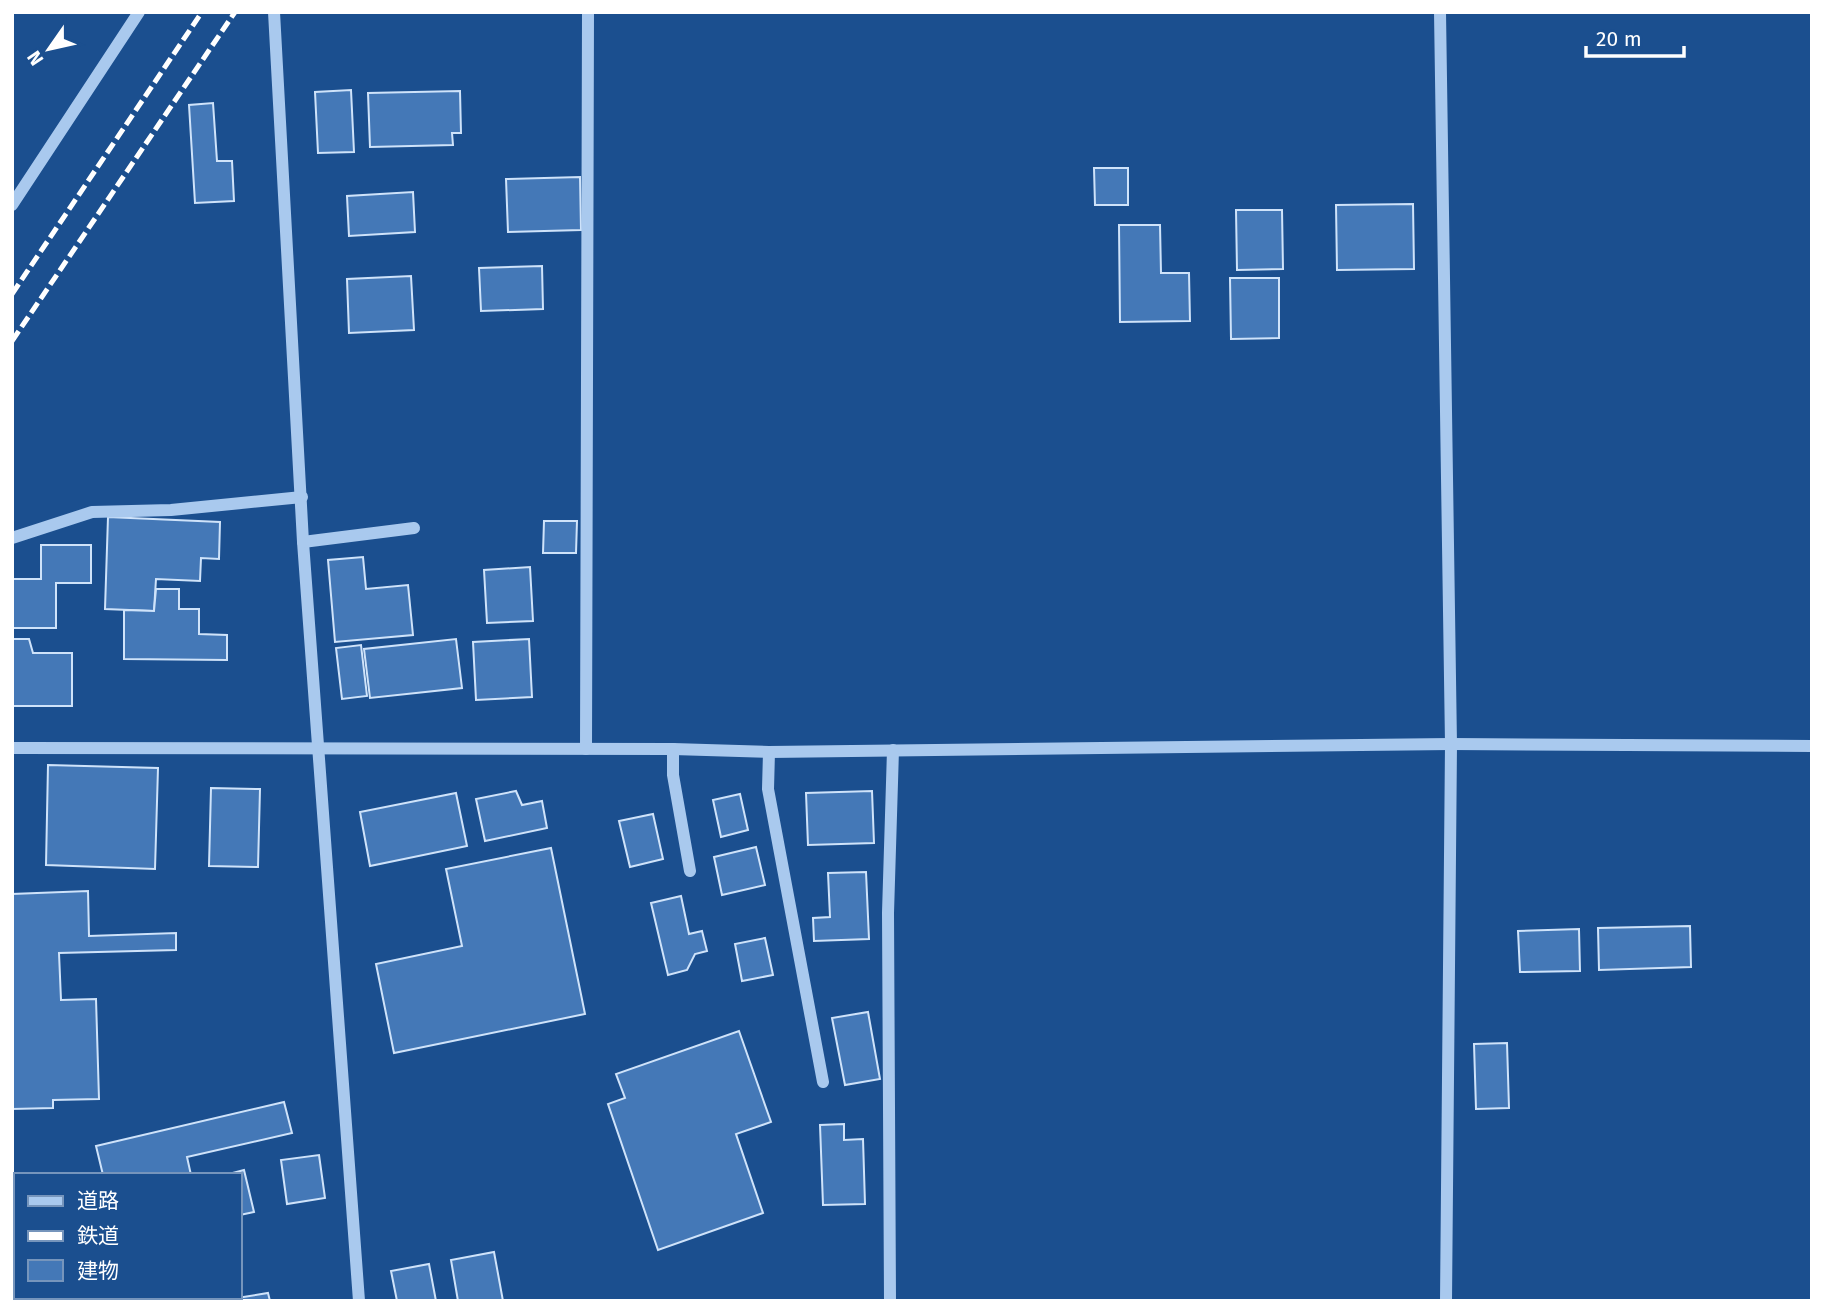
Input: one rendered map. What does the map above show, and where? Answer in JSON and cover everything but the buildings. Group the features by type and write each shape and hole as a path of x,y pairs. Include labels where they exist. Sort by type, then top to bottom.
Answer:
{"street":[{"path":"12,205 139,12"},
{"path":"275,12 303,542 359,1301"},
{"path":"586,749 588,12"},
{"path":"1440,12 1451,744 1446,1301"},
{"path":"12,538 92,512 171,510 302,497"},
{"path":"303,542 414,528"},
{"path":"12,748 673,749 769,752 1451,744 1812,746"},
{"path":"673,749 673,775 690,871"},
{"path":"890,1301 888,913 893,750"},
{"path":"769,752 768,789 823,1082"}],"railway":[{"path":"12,294 202,12"},
{"path":"12,341 235,12"}]}
